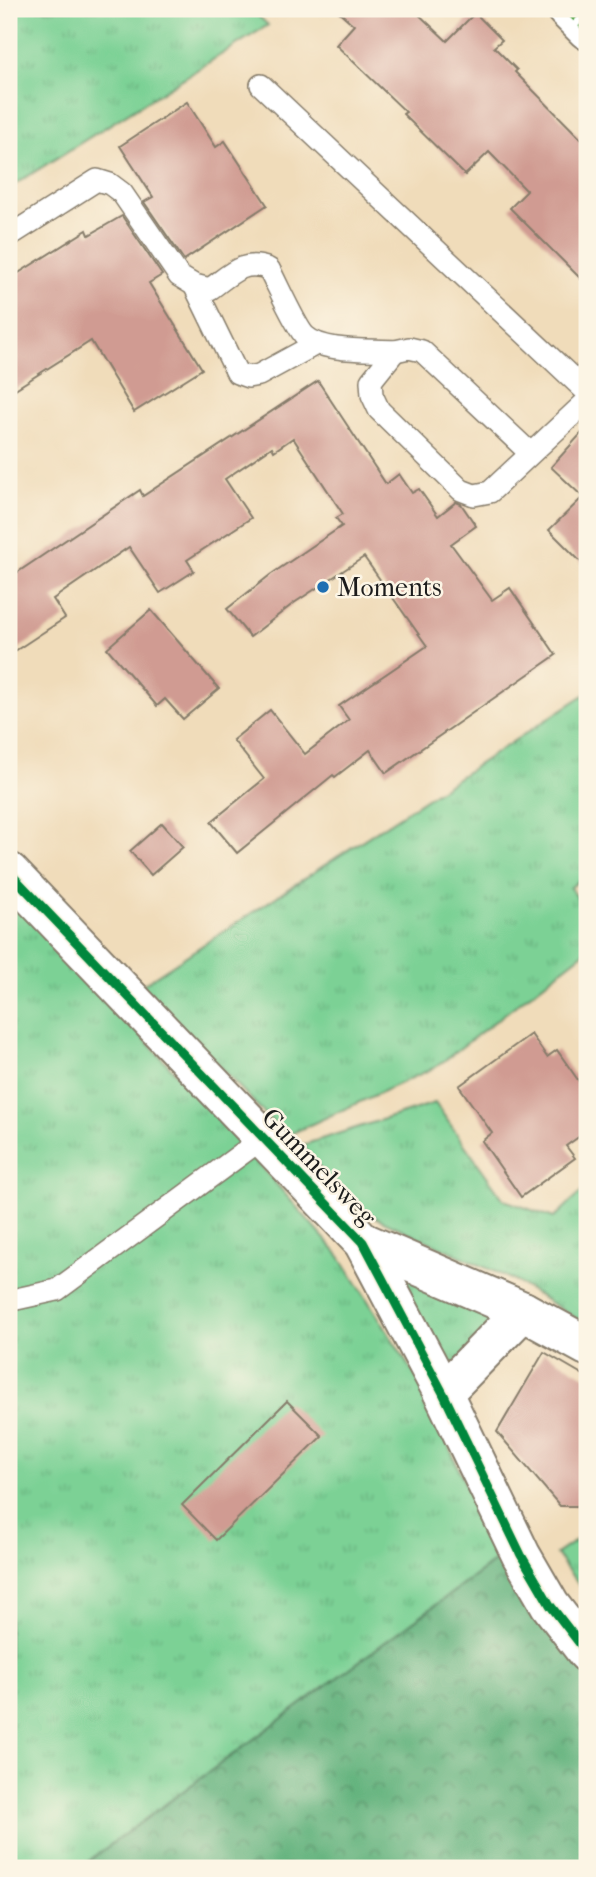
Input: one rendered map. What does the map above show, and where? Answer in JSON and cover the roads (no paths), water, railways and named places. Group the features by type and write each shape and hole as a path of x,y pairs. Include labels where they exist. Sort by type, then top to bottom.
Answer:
{"street":[{"path":"566,9 587,30"},
{"name":"Gummelsweg","path":"9,872 363,1242 443,1393 521,1555 550,1605 587,1653"},
{"path":"363,1242 523,1311 587,1346"},
{"path":"443,1393 523,1311"}],"lane":[{"path":"261,85 587,392"},
{"path":"9,236 97,180 110,184 122,193 179,276 194,285 210,289 241,267 256,264 270,269 304,335 316,344 395,351 409,348 422,351 530,453"},
{"path":"194,285 237,373 248,377 259,375 316,344"},
{"path":"395,351 372,381 372,395 379,410 461,490 474,495 490,492 587,401"},
{"path":"12,1300 57,1290 263,1139"}],"place":[{"name":"Moments","path":"323,587"}]}
